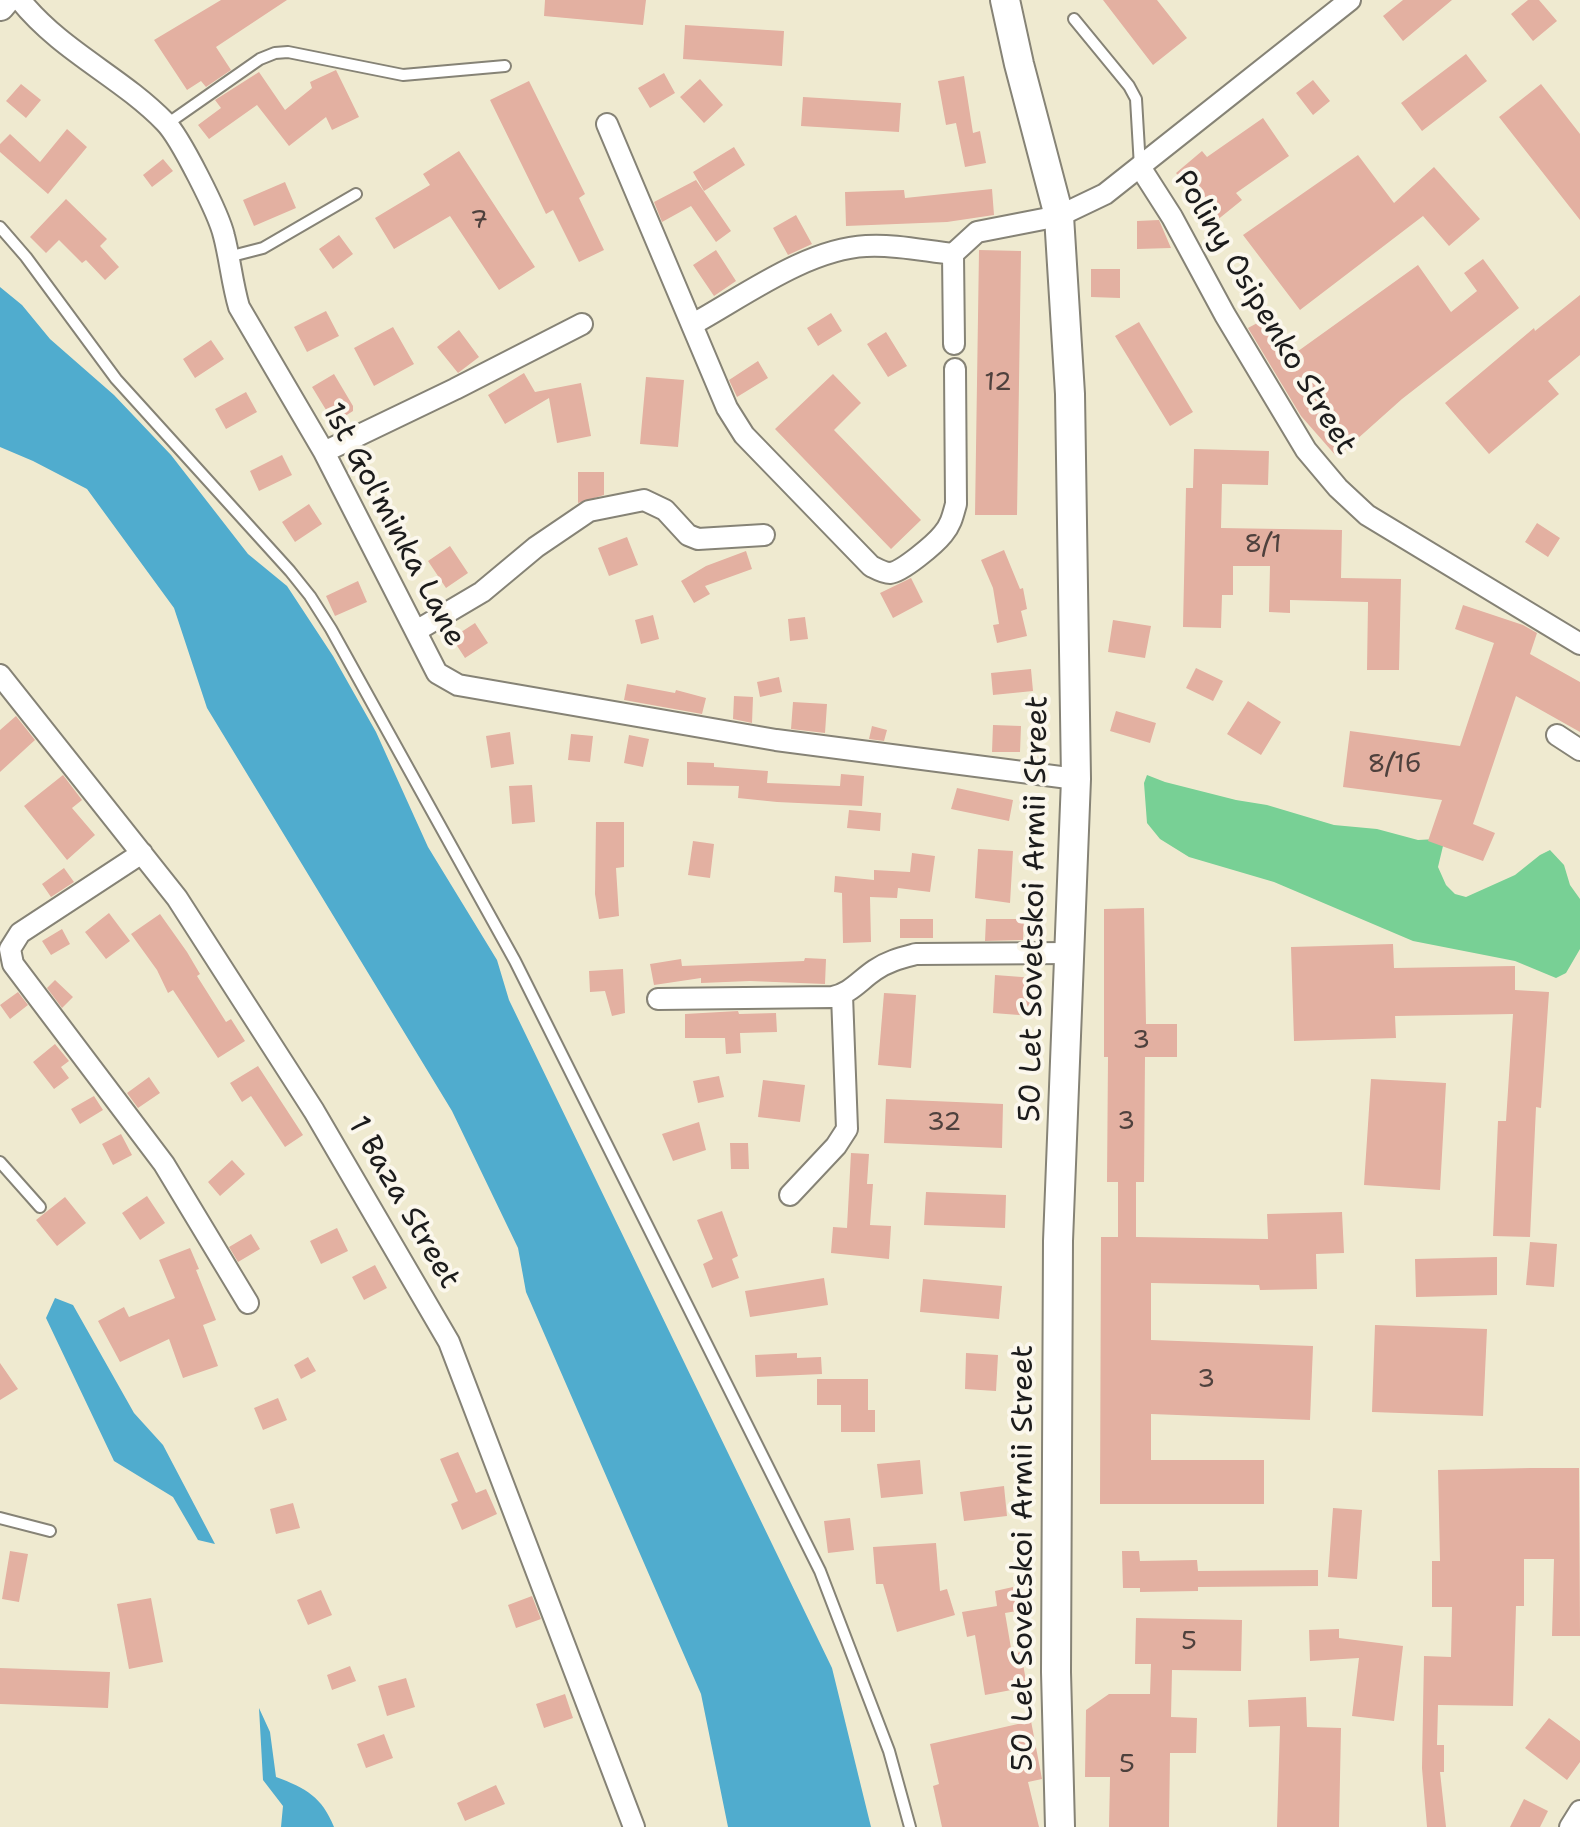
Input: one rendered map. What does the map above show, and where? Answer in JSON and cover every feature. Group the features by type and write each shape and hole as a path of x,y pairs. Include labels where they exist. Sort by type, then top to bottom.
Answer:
{"main road":[{"path":"0,6 5,0"},
{"name":"50 Let Sovetskoi Armii Street","path":"1005,0 1059,216 1070,394 1076,779 1058,1241 1056,1672 1060,1827"}],"street":[{"name":"1st Gol'minka Lane","path":"20,0 52,35 167,124 183,149 224,233 231,282 239,307 324,452 437,673 458,685 776,740 1076,779"},
{"path":"954,344 953,254 963,242 977,232 1059,216 1105,194 1339,3"},
{"path":"607,124 693,324 714,383 744,435 871,566 881,571 891,573 901,570 943,535 952,520 956,504 955,369"},
{"name":"Poliny Osipenko Street","path":"1140,167 1306,450 1338,488 1367,515 1578,637"},
{"path":"693,324 799,265 845,249 869,246 953,254"},
{"path":"324,452 582,324"},
{"path":"416,631 482,592 536,547 589,511 644,500 665,510 688,535 698,539 764,535"},
{"name":"1 Baza Street","path":"0,675 177,898 314,1111 449,1342 634,1827"},
{"path":"1557,735 1580,750"},
{"path":"142,853 20,933 10,949 13,964 164,1164 248,1303"},
{"path":"658,999 842,995 892,960 916,954 1071,953"},
{"path":"790,1195 836,1146 847,1129 842,995"},
{"path":"1570,1827 1580,1811"}],"lane":[{"path":"1074,19 1129,86 1136,99 1140,167"},
{"path":"167,124 260,59 275,53 288,52 403,75 505,66"},
{"path":"228,257 263,248 356,194"},
{"path":"0,227 26,257 116,379 290,571 331,629 515,961 820,1571 889,1751 910,1827"},
{"path":"0,1162 40,1207"},
{"path":"0,1518 50,1531"}],"green space":[{"path":"1147,775 1334,825 1377,829 1418,840 1437,839 1443,846 1438,867 1446,885 1455,894 1466,897 1515,875 1550,850 1564,865 1570,885 1580,899 1580,949 1566,973 1556,978 1515,961 1413,941 1274,882 1189,857 1160,839 1147,823 1144,783"}],"water":[{"path":"0,287 22,305 50,339 114,395 171,455 248,554 287,586 333,656 376,732 428,847 497,960 509,1000 832,1668 871,1827 728,1827 701,1694 526,1292 518,1248 452,1111 207,708 174,608 87,489 0,447"},
{"path":"55,1298 73,1305 134,1413 163,1445 215,1544 198,1540 173,1497 114,1461 46,1318"},
{"path":"259,1708 270,1732 276,1777 312,1795 324,1808 334,1827 281,1827 283,1806 263,1780"}],"building":[{"path":"221,0 287,0 216,47 231,70 206,87 201,81 187,90 154,40"},
{"path":"545,0 646,0 643,25 544,16"},
{"path":"1103,0 1157,0 1187,38 1153,65"},
{"path":"1403,0 1452,0 1403,41 1383,16"},
{"path":"1528,0 1539,0 1557,21 1533,41 1511,14"},
{"path":"685,25 784,31 782,66 683,59"},
{"path":"1466,54 1487,81 1422,131 1401,103"},
{"path":"336,70 359,117 332,130 326,117 289,146 257,105 209,139 198,125 221,108 215,100 259,72 285,110 312,88 310,82"},
{"path":"664,73 675,93 650,108 638,88"},
{"path":"964,76 973,133 980,131 986,163 965,167 956,123 946,125 938,81"},
{"path":"700,79 723,105 704,123 680,97"},
{"path":"1313,80 1330,101 1313,115 1296,93"},
{"path":"529,81 585,194 579,198 604,250 579,262 553,210 546,214 490,100"},
{"path":"21,84 41,100 26,118 6,101"},
{"path":"1541,84 1580,134 1580,220 1499,117"},
{"path":"803,97 901,103 899,132 801,126"},
{"path":"1263,118 1289,156 1236,193 1242,200 1216,221 1176,173 1202,151 1207,157"},
{"path":"67,129 87,147 48,194 0,152 0,144 10,134 40,162"},
{"path":"734,147 745,165 704,191 693,172"},
{"path":"459,151 535,267 499,290 450,216 394,249 375,218 430,185 423,174"},
{"path":"1358,155 1394,203 1434,167 1480,219 1449,246 1423,216 1300,310 1243,235"},
{"path":"163,159 173,171 152,187 143,175"},
{"path":"696,180 731,231 716,242 691,206 662,222 654,202"},
{"path":"285,182 296,208 254,226 243,200"},
{"path":"992,189 994,215 947,222 846,226 845,192 904,190 905,198"},
{"path":"66,199 107,239 100,246 119,267 105,280 86,260 82,263 59,240 46,253 30,237"},
{"path":"796,215 812,244 788,255 773,228"},
{"path":"1159,220 1171,248 1137,249 1137,221"},
{"path":"339,235 353,254 333,269 319,249"},
{"path":"716,250 736,281 714,296 693,265"},
{"path":"979,250 1021,251 1017,515 975,515"},
{"path":"1483,259 1519,308 1402,399 1337,457 1301,416 1248,328 1274,314 1294,354 1418,265 1451,312 1477,291 1464,273"},
{"path":"1091,269 1120,269 1120,298 1091,297"},
{"path":"1580,295 1580,355 1548,381 1559,394 1489,454 1445,403 1534,328 1535,331"},
{"path":"326,311 339,336 307,352 294,327"},
{"path":"831,313 842,331 818,346 807,328"},
{"path":"1139,322 1193,412 1170,426 1115,336"},
{"path":"393,327 414,364 374,386 354,348"},
{"path":"459,330 479,357 458,373 437,347"},
{"path":"886,332 907,366 888,377 867,344"},
{"path":"211,340 224,359 195,378 183,359"},
{"path":"758,361 768,378 737,397 729,380"},
{"path":"524,373 535,392 581,383 591,436 557,443 549,398 505,424 488,395"},
{"path":"334,374 353,411 334,423 312,387"},
{"path":"833,374 861,403 834,430 921,520 891,549 775,429"},
{"path":"646,377 684,380 678,447 640,444"},
{"path":"246,392 257,412 226,429 215,409"},
{"path":"1194,449 1269,451 1268,485 1222,484 1221,528 1342,530 1341,578 1401,579 1399,670 1367,670 1368,602 1290,600 1290,613 1269,612 1270,566 1233,566 1233,595 1222,595 1221,628 1183,627 1186,488 1193,488"},
{"path":"282,455 292,475 259,491 250,471"},
{"path":"578,472 604,472 604,495 578,503"},
{"path":"309,504 322,524 295,542 282,522"},
{"path":"1537,523 1560,538 1548,557 1525,542"},
{"path":"627,537 638,565 609,576 598,548"},
{"path":"450,546 468,573 446,588 428,561"},
{"path":"1004,550 1020,589 1023,588 1027,609 1021,611 1027,636 997,643 993,625 999,624 993,588 981,560"},
{"path":"746,551 752,569 705,586 710,594 694,603 681,581 706,566"},
{"path":"911,578 923,602 893,618 880,593"},
{"path":"358,581 367,602 335,616 326,596"},
{"path":"1463,605 1523,625 1537,633 1530,654 1580,682 1580,732 1516,696 1473,824 1495,833 1483,861 1428,841 1442,800 1343,787 1350,731 1460,746 1494,643 1455,629"},
{"path":"653,615 659,639 641,644 635,620"},
{"path":"805,617 808,639 790,641 788,619"},
{"path":"1113,620 1151,626 1145,658 1108,652"},
{"path":"475,623 488,643 465,658 452,638"},
{"path":"1196,668 1223,681 1213,701 1186,688"},
{"path":"1031,669 1033,691 993,695 991,673"},
{"path":"779,677 782,692 760,697 757,682"},
{"path":"627,684 675,693 676,690 706,698 702,714 624,700"},
{"path":"734,696 753,697 752,723 733,719"},
{"path":"1248,701 1281,722 1261,755 1227,734"},
{"path":"793,702 827,704 825,733 791,729"},
{"path":"1116,711 1156,723 1150,743 1110,731"},
{"path":"16,716 35,740 0,772 0,730"},
{"path":"993,725 1021,726 1020,752 992,752"},
{"path":"872,726 887,730 884,741 869,739"},
{"path":"510,732 514,764 491,768 486,736"},
{"path":"571,734 593,736 590,762 568,760"},
{"path":"629,735 649,739 643,767 624,763"},
{"path":"687,762 768,771 767,783 840,786 841,774 864,776 862,806 738,798 739,786 687,785"},
{"path":"63,775 82,800 72,808 95,835 67,860 24,806"},
{"path":"532,785 535,822 512,824 509,786"},
{"path":"957,788 1013,800 1009,821 951,809"},
{"path":"849,810 881,813 880,831 847,828"},
{"path":"596,822 624,822 624,867 616,868 619,916 599,919 595,894"},
{"path":"693,841 714,844 710,878 688,875"},
{"path":"978,849 1013,851 1010,903 975,898"},
{"path":"912,853 935,856 930,892 898,888 897,898 870,897 871,942 843,943 842,893 834,892 835,876 874,880 874,870 910,872"},
{"path":"64,868 74,882 51,897 42,884"},
{"path":"1144,908 1146,1024 1177,1024 1177,1057 1145,1057 1144,1182 1136,1182 1136,1237 1268,1239 1267,1214 1342,1212 1344,1253 1316,1254 1317,1289 1260,1290 1259,1285 1151,1283 1151,1340 1313,1346 1310,1420 1151,1414 1151,1460 1264,1460 1264,1504 1100,1504 1101,1237 1118,1237 1118,1182 1107,1182 1104,909"},
{"path":"109,913 130,941 106,959 85,932"},
{"path":"160,914 187,952 200,974 197,976 226,1022 231,1019 245,1041 218,1058 173,990 168,993 157,970 131,934"},
{"path":"900,919 933,919 933,938 900,938"},
{"path":"986,919 1024,919 1023,940 985,941"},
{"path":"62,929 70,944 51,955 42,941"},
{"path":"1393,944 1394,968 1515,966 1515,990 1549,992 1541,1108 1536,1107 1530,1237 1493,1236 1498,1121 1506,1121 1513,1014 1395,1016 1396,1038 1294,1041 1291,947"},
{"path":"805,958 826,959 825,984 701,983 701,978 654,985 650,964 681,959 682,966 804,961"},
{"path":"623,969 625,1013 612,1016 605,991 590,992 589,971"},
{"path":"995,975 1035,978 1032,1016 993,1013"},
{"path":"55,980 73,997 62,1008 47,988"},
{"path":"18,992 28,1005 10,1019 0,1005"},
{"path":"884,993 916,995 911,1068 878,1065"},
{"path":"738,1011 739,1014 776,1013 777,1032 740,1033 741,1053 726,1054 725,1038 685,1038 685,1014"},
{"path":"55,1044 69,1061 61,1067 69,1078 54,1089 33,1062"},
{"path":"258,1066 303,1135 285,1147 251,1096 242,1102 230,1083"},
{"path":"719,1076 724,1097 698,1103 693,1081"},
{"path":"149,1077 160,1093 138,1108 127,1093"},
{"path":"1371,1079 1446,1083 1440,1190 1364,1185"},
{"path":"763,1080 805,1085 800,1122 758,1117"},
{"path":"94,1096 103,1110 80,1124 71,1109"},
{"path":"886,1099 1003,1104 1002,1148 884,1143"},
{"path":"699,1122 706,1150 673,1161 662,1134"},
{"path":"121,1134 132,1155 113,1165 102,1144"},
{"path":"730,1143 748,1143 749,1169 731,1169"},
{"path":"851,1153 869,1154 867,1184 873,1184 870,1225 891,1226 889,1259 831,1253 833,1227 847,1228"},
{"path":"232,1160 245,1174 220,1196 208,1182"},
{"path":"926,1192 1006,1195 1005,1228 924,1225"},
{"path":"147,1196 165,1223 140,1240 122,1213"},
{"path":"65,1197 86,1223 57,1246 36,1220"},
{"path":"722,1211 738,1256 732,1259 739,1278 712,1288 703,1264 713,1259 697,1220"},
{"path":"337,1228 348,1251 321,1264 310,1241"},
{"path":"251,1234 260,1249 238,1262 229,1247"},
{"path":"1530,1242 1557,1244 1554,1287 1526,1285"},
{"path":"190,1248 216,1320 203,1325 218,1366 183,1378 169,1339 120,1362 98,1321 124,1307 129,1317 175,1298 159,1260"},
{"path":"1497,1257 1497,1295 1416,1297 1415,1259"},
{"path":"375,1265 387,1288 364,1300 352,1277"},
{"path":"824,1278 828,1305 750,1317 745,1291"},
{"path":"923,1279 1002,1286 999,1319 920,1312"},
{"path":"1375,1325 1487,1329 1483,1416 1372,1412"},
{"path":"797,1353 797,1358 821,1357 822,1374 756,1377 755,1355"},
{"path":"966,1353 998,1355 996,1391 965,1389"},
{"path":"308,1357 316,1371 301,1379 294,1365"},
{"path":"0,1363 18,1389 0,1400"},
{"path":"817,1379 868,1379 868,1410 875,1410 875,1432 841,1432 841,1405 817,1405"},
{"path":"278,1398 287,1420 263,1430 254,1408"},
{"path":"458,1452 476,1493 486,1489 497,1514 462,1530 451,1504 458,1501 440,1459"},
{"path":"920,1460 923,1494 881,1498 877,1464"},
{"path":"1579,1468 1580,1636 1552,1636 1554,1559 1524,1559 1524,1606 1516,1606 1513,1706 1438,1705 1437,1745 1444,1745 1444,1772 1440,1772 1446,1827 1427,1827 1422,1768 1424,1656 1451,1657 1452,1607 1432,1607 1432,1561 1440,1561 1438,1470"},
{"path":"1004,1486 1007,1516 964,1521 960,1492"},
{"path":"293,1503 300,1528 276,1534 270,1509"},
{"path":"1333,1508 1362,1510 1357,1579 1328,1577"},
{"path":"850,1518 854,1550 828,1553 824,1521"},
{"path":"936,1543 940,1591 947,1589 955,1615 897,1632 883,1584 876,1584 873,1547"},
{"path":"10,1551 28,1554 19,1602 2,1599"},
{"path":"1122,1551 1139,1551 1140,1561 1197,1560 1198,1571 1318,1570 1318,1586 1198,1587 1198,1591 1140,1592 1140,1588 1123,1588"},
{"path":"1013,1587 1017,1611 1005,1613 1012,1654 1021,1652 1027,1687 985,1695 975,1635 967,1637 962,1612 997,1606 995,1591"},
{"path":"321,1590 332,1615 308,1625 297,1600"},
{"path":"532,1596 541,1619 516,1628 508,1605"},
{"path":"151,1598 163,1662 129,1669 117,1604"},
{"path":"1136,1618 1242,1620 1241,1671 1172,1670 1171,1717 1197,1718 1196,1753 1170,1753 1169,1827 1109,1827 1110,1777 1085,1777 1086,1710 1109,1694 1150,1694 1151,1664 1135,1664"},
{"path":"1339,1629 1339,1638 1403,1646 1394,1721 1352,1716 1359,1658 1310,1661 1309,1630"},
{"path":"350,1666 356,1681 332,1690 327,1675"},
{"path":"0,1668 110,1672 108,1708 0,1704"},
{"path":"406,1678 415,1707 387,1716 378,1686"},
{"path":"565,1694 573,1718 544,1728 536,1704"},
{"path":"1306,1697 1307,1727 1341,1728 1339,1827 1277,1827 1280,1726 1249,1727 1248,1700"},
{"path":"1549,1718 1580,1741 1580,1762 1567,1780 1525,1748"},
{"path":"1031,1721 1042,1779 1028,1782 1039,1827 942,1827 933,1786 939,1784 930,1744"},
{"path":"384,1734 393,1758 366,1768 357,1744"},
{"path":"496,1785 505,1804 465,1821 457,1803"},
{"path":"1524,1799 1548,1811 1540,1827 1510,1827"}]}
